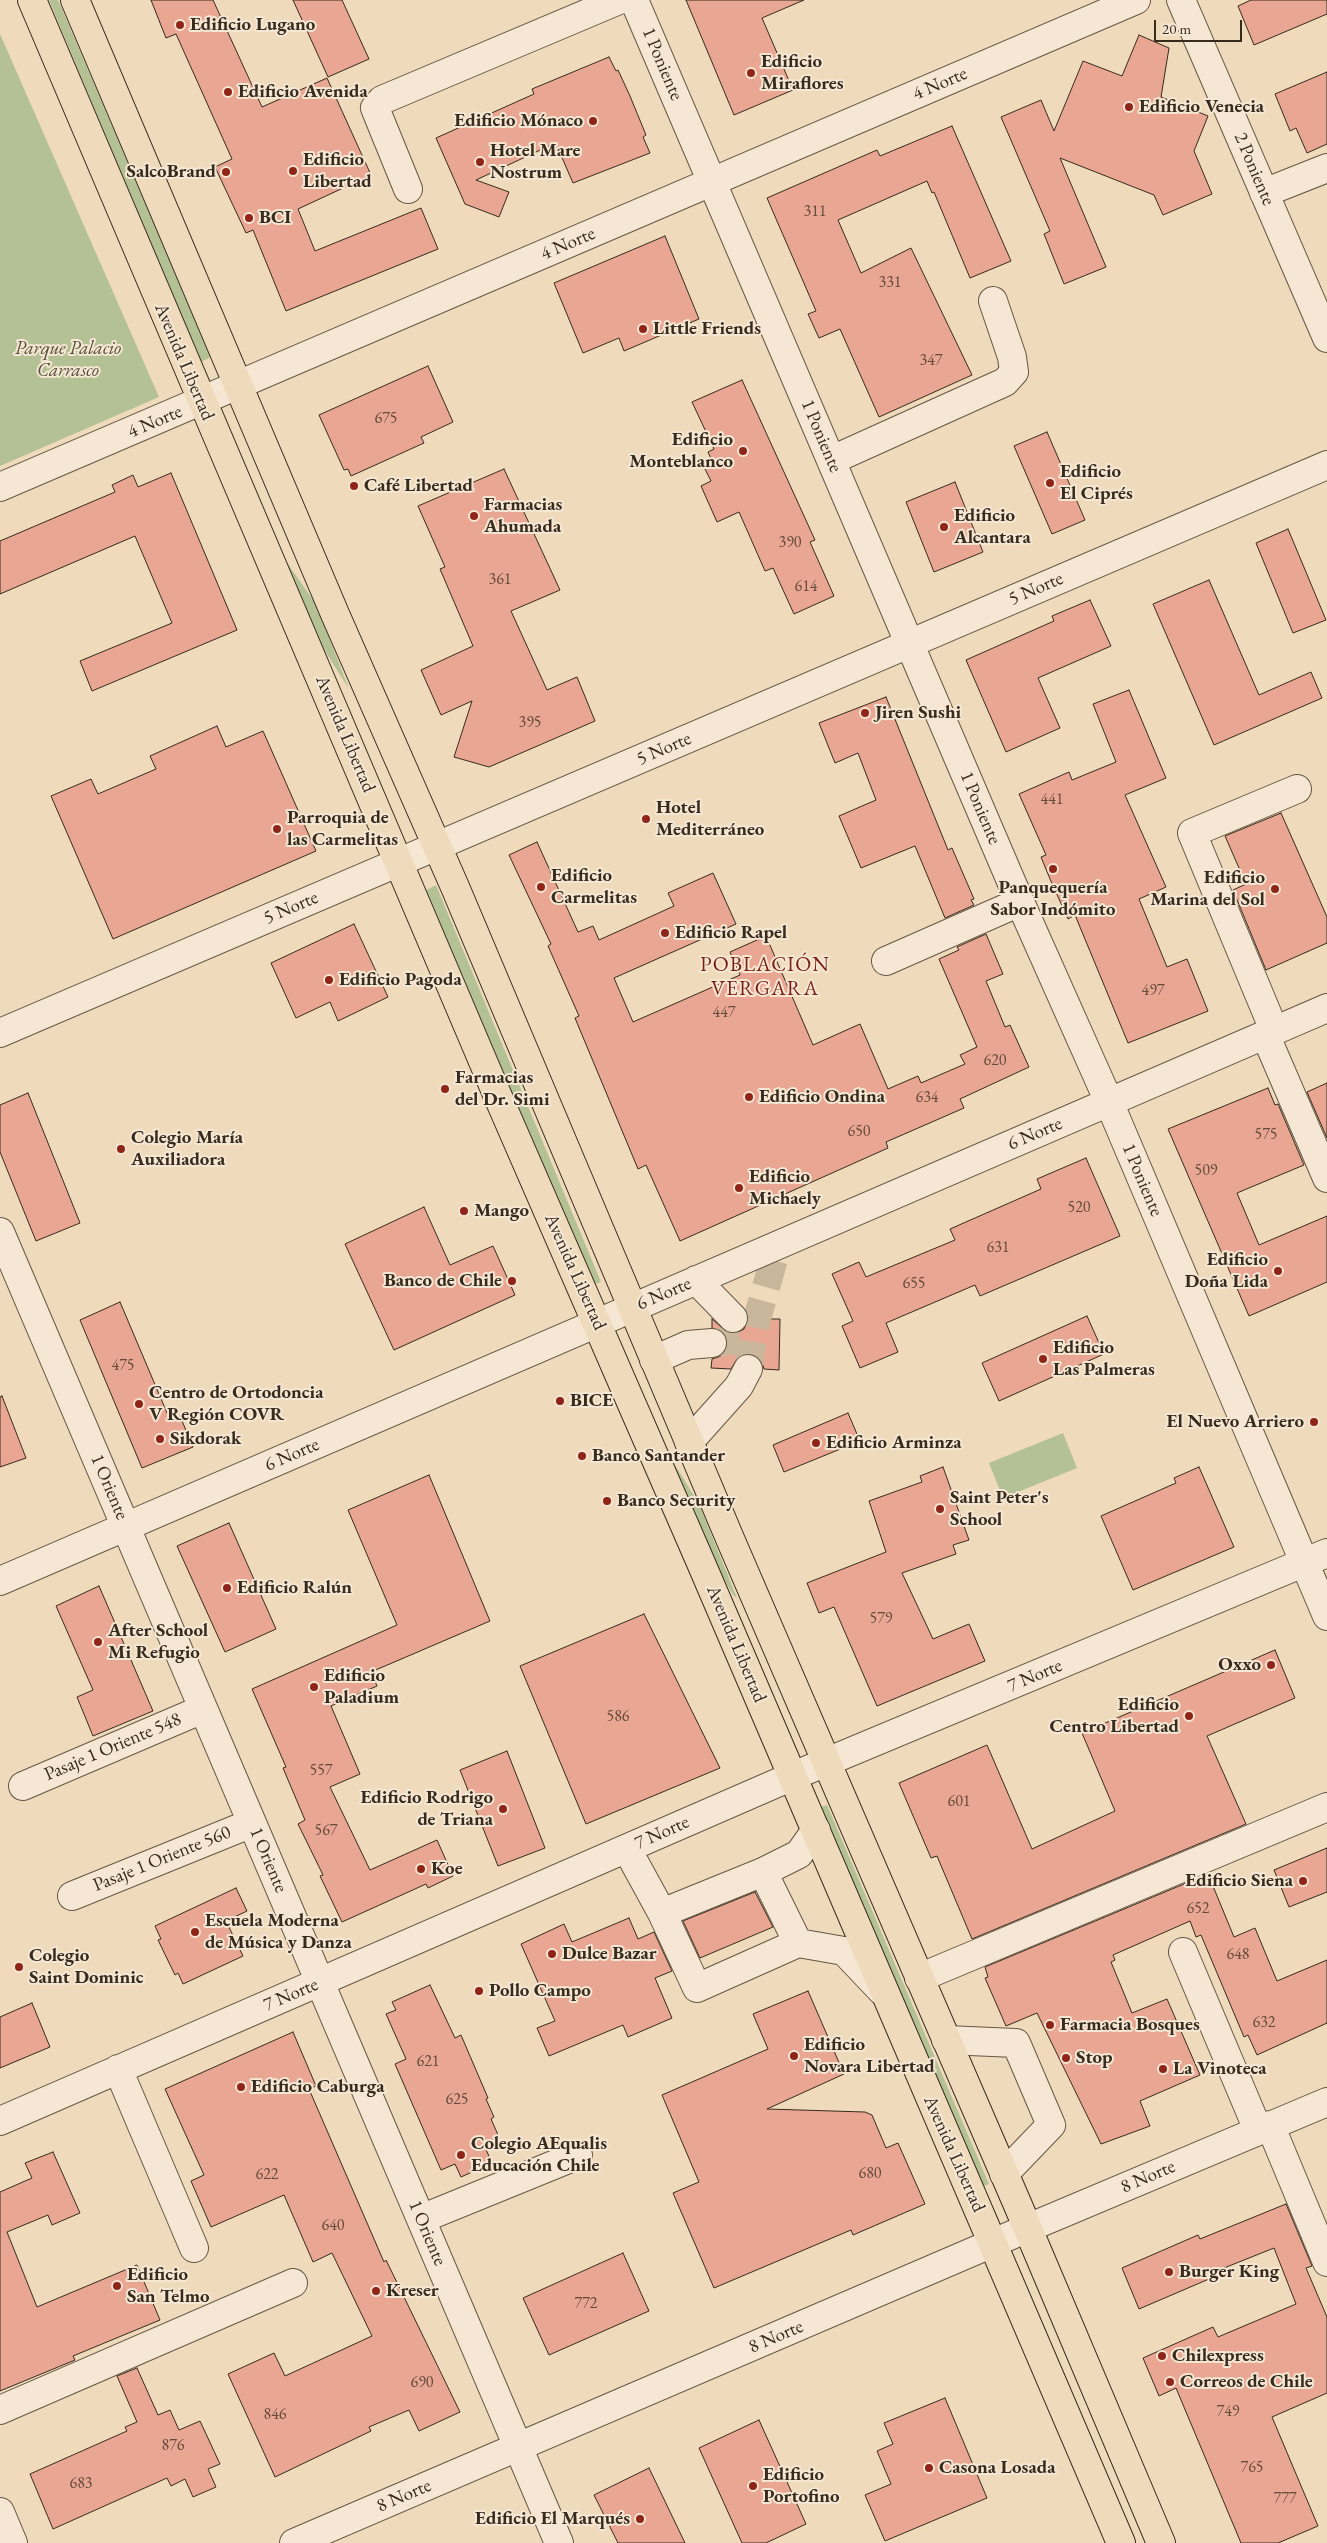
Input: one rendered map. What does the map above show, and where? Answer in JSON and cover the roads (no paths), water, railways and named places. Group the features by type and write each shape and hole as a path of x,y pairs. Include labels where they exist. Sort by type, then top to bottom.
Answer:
{"main road":[{"name":"Avenida Libertad","path":"32,0 201,402 1121,2543"},
{"name":"Avenida Libertad","path":"74,0 335,614 438,846 654,1360 826,1763 1028,2228 1160,2543"}],"street":[{"path":"408,189 375,108 382,100 619,0"},
{"name":"1 Poniente","path":"634,0 1020,902 1108,1102 1316,1558 1327,1616"},
{"name":"4 Norte","path":"0,487 1136,0"},
{"name":"2 Poniente","path":"1181,0 1327,338"},
{"path":"1264,193 1327,168"},
{"path":"832,460 1004,382 1014,372 1012,357 993,301"},
{"name":"5 Norte","path":"0,1033 1327,464"},
{"path":"1297,789 1192,833 1327,1178"},
{"path":"886,961 1020,902"},
{"name":"6 Norte","path":"0,1581 1327,1008"},
{"name":"1 Oriente","path":"0,1232 559,2543"},
{"path":"696,1280 733,1318"},
{"path":"654,1360 688,1345 712,1343"},
{"path":"689,1442 739,1386 748,1369"},
{"name":"7 Norte","path":"0,2121 793,1776 1316,1558"},
{"name":"Pasaje 1 Oriente 548","path":"23,1786 203,1709"},
{"path":"919,1978 1327,1807"},
{"name":"Pasaje 1 Oriente 560","path":"72,1896 252,1823"},
{"path":"662,1913 763,1872 799,1854 816,1830"},
{"path":"627,1848 662,1913 697,1988 798,1943 844,1951 883,1992"},
{"path":"763,1872 798,1943"},
{"path":"1184,1952 1327,2262"},
{"path":"946,2040 1016,2043 1051,2124 1004,2174"},
{"path":"118,2069 194,2248"},
{"name":"8 Norte","path":"294,2543 1264,2127 1327,2102"},
{"path":"421,2220 578,2155"},
{"path":"0,2410 293,2283"},
{"path":"0,2512 13,2543"}],"tunnel":[{"path":"748,1369 757,1319 778,1245"},
{"path":"712,1343 753,1339"}],"place":[{"name":"Edificio Lugano","path":"180,25"},
{"name":"Edificio Miraflores","path":"751,73"},
{"name":"Edificio Avenida","path":"228,92"},
{"name":"Edificio Venecia","path":"1129,107"},
{"name":"Edificio Mónaco","path":"593,121"},
{"name":"Hotel Mare Nostrum","path":"480,162"},
{"name":"Edificio Libertad","path":"293,171"},
{"name":"SalcoBrand","path":"226,172"},
{"name":"BCI","path":"249,218"},
{"name":"Little Friends","path":"643,329"},
{"name":"Edificio Monteblanco","path":"743,451"},
{"name":"Edificio El Ciprés","path":"1050,483"},
{"name":"Café Libertad","path":"354,486"},
{"name":"Farmacias Ahumada","path":"474,516"},
{"name":"Edificio Alcantara","path":"944,527"},
{"name":"Jiren Sushi","path":"865,713"},
{"name":"Hotel Mediterráneo","path":"646,819"},
{"name":"Parroquia de las Carmelitas","path":"277,829"},
{"name":"Panquequería Sabor Indómito","path":"1053,869"},
{"name":"Edificio Carmelitas","path":"541,887"},
{"name":"Edificio Marina del Sol","path":"1275,889"},
{"name":"Edificio Rapel","path":"665,933"},
{"name":"Edificio Pagoda","path":"329,980"},
{"name":"Farmacias del Dr. Simi","path":"445,1089"},
{"name":"Edificio Ondina","path":"749,1097"},
{"name":"Colegio María Auxiliadora","path":"121,1149"},
{"name":"Edificio Michaely","path":"739,1188"},
{"name":"Mango","path":"464,1211"},
{"name":"Edificio Doña Lida","path":"1278,1271"},
{"name":"Banco de Chile","path":"512,1281"},
{"name":"Edificio Las Palmeras","path":"1043,1359"},
{"name":"BICE","path":"560,1401"},
{"name":"Centro de Ortodoncia V Región COVR","path":"139,1404"},
{"name":"El Nuevo Arriero","path":"1314,1422"},
{"name":"Sikdorak","path":"160,1439"},
{"name":"Edificio Arminza","path":"816,1443"},
{"name":"Banco Santander","path":"582,1456"},
{"name":"Banco Security","path":"607,1501"},
{"name":"Saint Peter's School","path":"940,1509"},
{"name":"Edificio Ralún","path":"227,1588"},
{"name":"After School Mi Refugio","path":"98,1642"},
{"name":"Oxxo","path":"1271,1665"},
{"name":"Edificio Paladium","path":"314,1687"},
{"name":"Edificio Centro Libertad","path":"1189,1716"},
{"name":"Edificio Rodrigo de Triana","path":"503,1809"},
{"name":"Koe","path":"421,1869"},
{"name":"Edificio Siena","path":"1303,1881"},
{"name":"Escuela Moderna de Música y Danza","path":"195,1932"},
{"name":"Dulce Bazar","path":"552,1954"},
{"name":"Colegio Saint Dominic","path":"19,1967"},
{"name":"Pollo Campo","path":"479,1991"},
{"name":"Farmacia Bosques","path":"1050,2025"},
{"name":"Edificio Novara Libertad","path":"794,2056"},
{"name":"Stop","path":"1066,2058"},
{"name":"La Vinoteca","path":"1163,2069"},
{"name":"Edificio Caburga","path":"241,2087"},
{"name":"Colegio AEqualis Educación Chile","path":"461,2155"},
{"name":"Burger King","path":"1169,2272"},
{"name":"Edificio San Telmo","path":"117,2286"},
{"name":"Kreser","path":"376,2291"},
{"name":"Chilexpress","path":"1162,2356"},
{"name":"Correos de Chile","path":"1170,2382"},
{"name":"Casona Losada","path":"929,2468"},
{"name":"Edificio Portofino","path":"753,2486"},
{"name":"Edificio El Marqués","path":"640,2519"}],"district":[{"name":"POBLACIÓN VERGARA","path":"765,977"}],"park label":[{"name":"Parque Palacio Carrasco","path":"68,360"}]}
